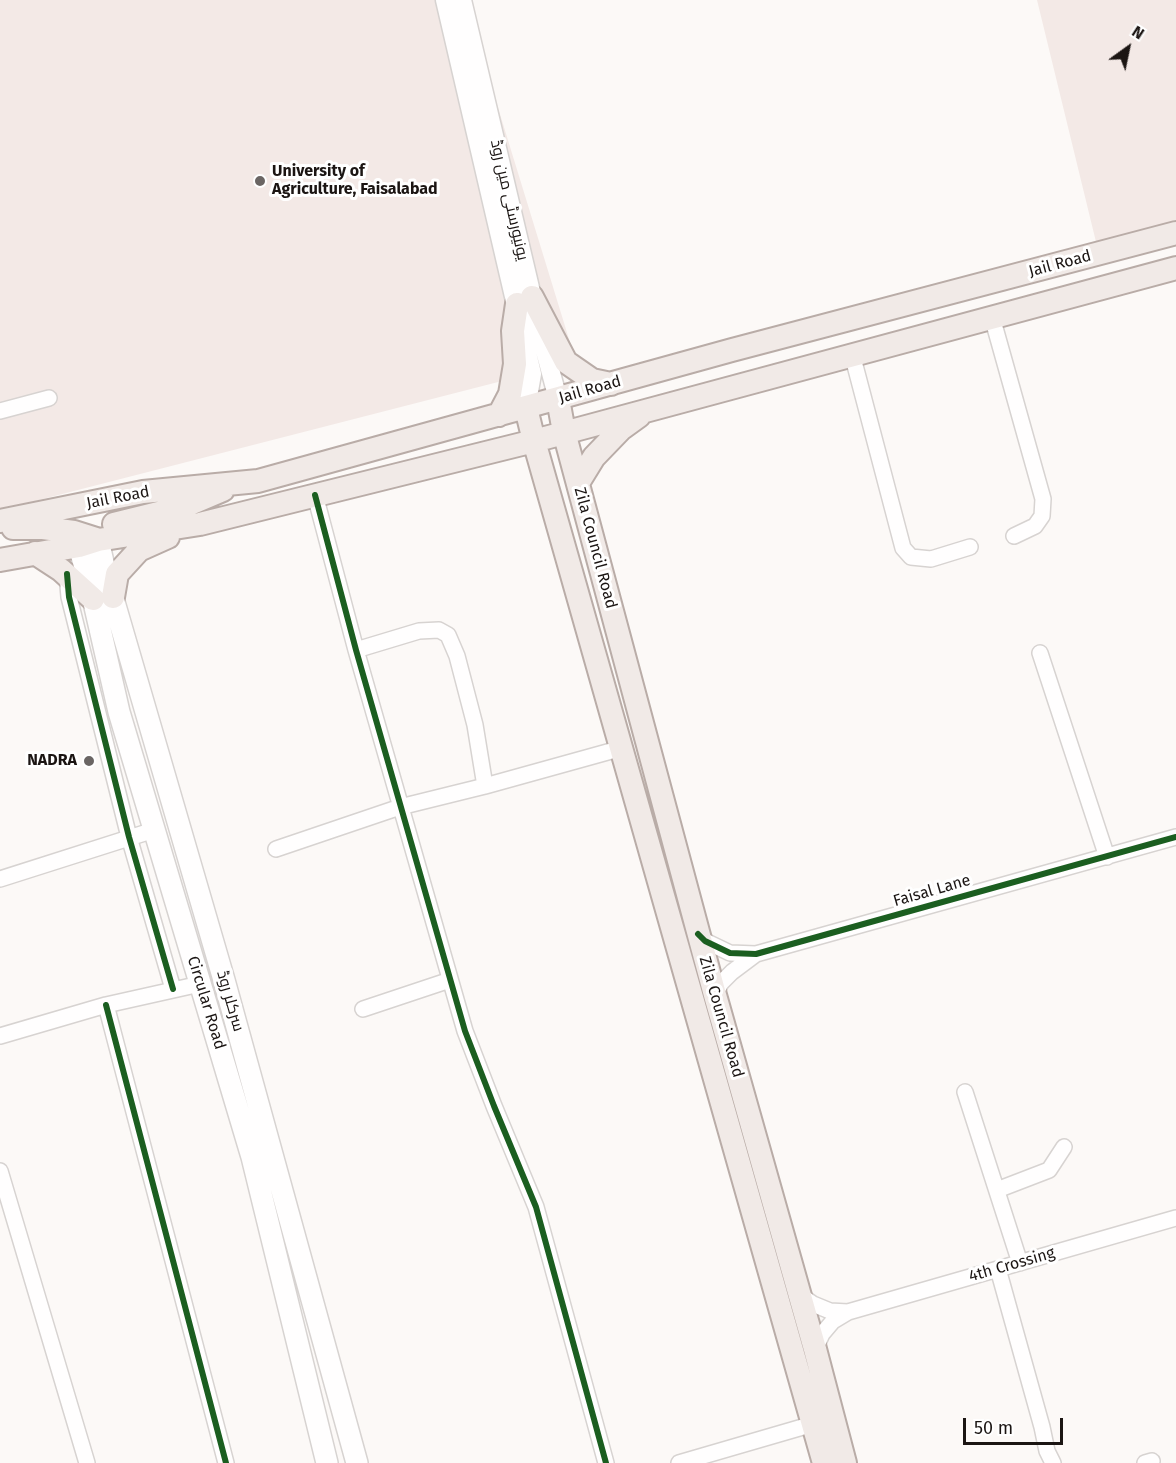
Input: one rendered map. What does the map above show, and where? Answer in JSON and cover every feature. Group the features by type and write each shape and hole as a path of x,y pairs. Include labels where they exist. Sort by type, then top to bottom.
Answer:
{"main road":[{"name":"Jail Road","path":"0,521 143,492 258,481 1176,233"},
{"name":"Jail Road","path":"0,560 87,540 200,524 534,441 1176,268"},
{"path":"524,300 566,362 592,380 611,384"},
{"path":"499,416 510,394 515,364 513,331 524,300"},
{"name":"Zila Council Road","path":"558,399 564,432 698,934 800,1294 845,1463"},
{"name":"Zila Council Road","path":"526,408 824,1463"},
{"path":"578,483 594,457 614,436 651,408"},
{"path":"0,528 43,528 87,540 98,528 183,507 238,483"},
{"path":"35,553 103,598 117,574 139,550 200,524"},
{"name":"سرکلر روڈ","path":"87,540 103,598 224,980 357,1463"},
{"name":"Circular Road","path":"103,598 119,712 252,1157 327,1463"}],"street":[{"path":"445,0 458,20 524,300 558,399"},
{"path":"458,20 462,0"},
{"path":"524,300 532,374 526,408"},
{"path":"992,317 1043,499 1042,516 1035,526 1014,536"},
{"path":"852,354 903,548 912,557 931,559 970,547"},
{"path":"0,411 49,399"},
{"path":"315,495 356,650 465,1031 536,1207 606,1463"},
{"path":"67,574 69,597 129,837 173,989"},
{"path":"69,597 103,598"},
{"path":"356,650 419,631 439,630 448,635 457,656 475,725 484,786"},
{"path":"1040,653 1107,856"},
{"path":"276,849 400,807 622,748"},
{"path":"0,879 154,830"},
{"name":"Faisal Lane","path":"698,934 705,941 730,952 756,954 1176,837"},
{"name":"Faisal Lane","path":"715,995 721,983 732,972 756,954"},
{"path":"363,1009 450,980"},
{"path":"0,1036 106,1005 200,984"},
{"path":"106,1005 226,1463"},
{"path":"965,1092 1020,1263"},
{"path":"997,1190 1048,1170 1064,1147"},
{"path":"0,1171 87,1463"},
{"name":"4th Crossing","path":"815,1349 822,1334 834,1321 848,1312 1176,1218"},
{"path":"998,1269 1047,1451 1053,1463"},
{"name":"4th Crossing","path":"800,1294 813,1304 830,1311 848,1312"},
{"path":"679,1463 813,1424"}],"shaded area":[{"name":"University of Agriculture, Faisalabad","path":"0,0 465,0 576,362 0,510"},
{"path":"1037,0 1176,0 1176,220 1097,246"}],"cycle path":[{"path":"315,495 356,650 465,1031 536,1207 606,1463"},
{"path":"67,574 69,597 129,837 173,989"},
{"path":"698,934 705,941 730,953 756,954 1176,837"},
{"path":"106,1005 226,1463"}],"place":[{"name":"University of Agriculture, Faisalabad","path":"260,181"},
{"name":"NADRA","path":"89,761"}]}
